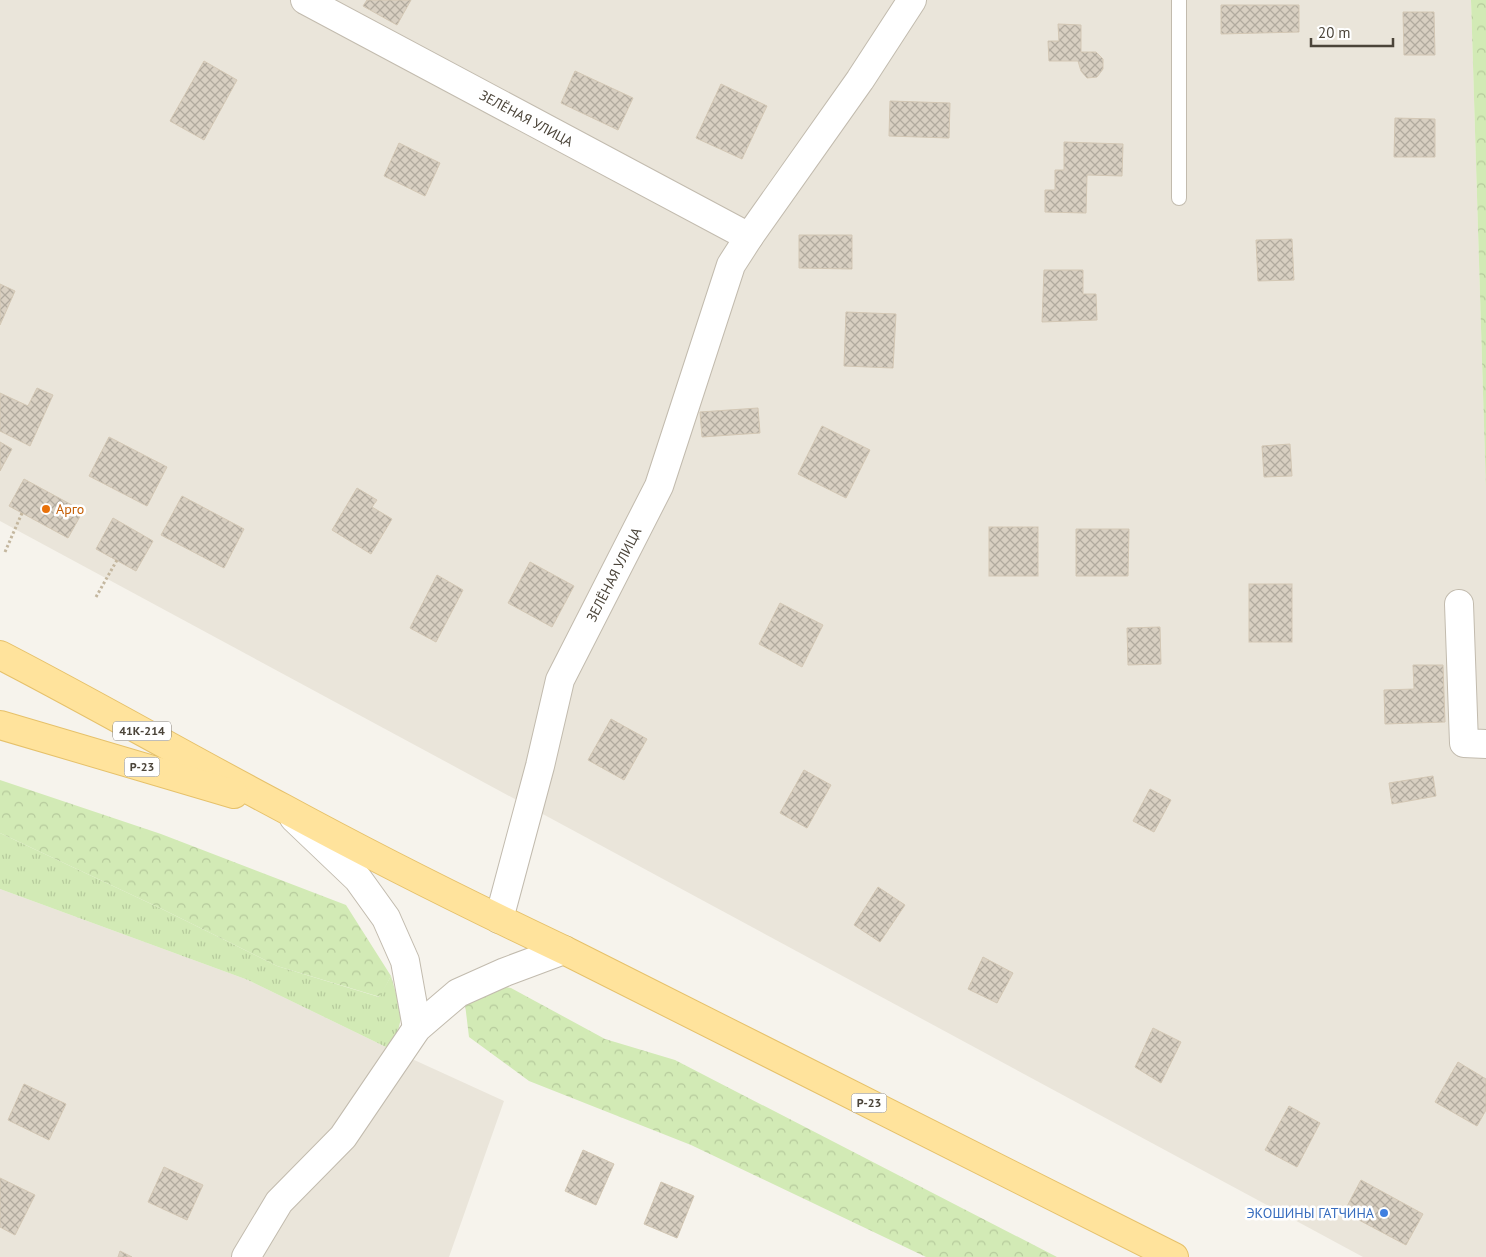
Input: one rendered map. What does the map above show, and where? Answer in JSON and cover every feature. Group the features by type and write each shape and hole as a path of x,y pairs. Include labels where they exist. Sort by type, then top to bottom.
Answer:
{"main road":[{"name":"41К-214","path":"0,655 78,695 284,809"},
{"name":"Р-23","path":"0,725 284,809 499,919 1174,1257"}],"street":[{"name":"ЗЕЛЁНАЯ УЛИЦА","path":"305,0 749,237"},
{"name":"ЗЕЛЁНАЯ УЛИЦА","path":"499,919 540,766 560,680 660,486 731,265 860,80 912,0"},
{"path":"1459,604 1464,744 1486,744"},
{"path":"284,809 358,879 386,918 404,961 417,1028"},
{"path":"246,1257 279,1202 343,1137 417,1028 458,993 505,972 564,950"}],"lane":[{"path":"1179,198 1180,0"}],"path":[{"path":"5,552 22,513"},
{"path":"96,597 116,560"}],"shaded area":[{"path":"0,0 1471,0 1486,491 1486,1257 1363,1257 0,521"},
{"path":"0,889 248,980 388,1048 504,1101 449,1257 0,1257"}],"green space":[{"path":"1471,0 1486,0 1486,491"},
{"path":"0,780 161,834 346,905 391,976 380,997 277,966 162,909 0,833"},
{"path":"0,833 162,909 277,966 379,997 391,976 402,1014 398,1031 388,1048 248,980 0,889"},
{"path":"491,985 511,988 605,1039 675,1060 1057,1257 926,1257 691,1145 529,1081 469,1037 465,1004"}],"building":[{"path":"367,0 411,0 397,25 363,6"},
{"path":"1221,5 1299,5 1299,32 1221,34"},
{"path":"1403,12 1434,12 1435,55 1404,55"},
{"path":"1058,24 1081,25 1081,52 1096,52 1103,59 1103,69 1097,77 1087,78 1081,71 1078,61 1049,61 1048,41 1059,41"},
{"path":"204,61 237,80 204,140 170,121"},
{"path":"575,71 633,98 618,130 561,103"},
{"path":"721,84 767,106 742,159 696,138"},
{"path":"890,101 950,103 949,138 889,136"},
{"path":"1395,118 1435,119 1435,157 1394,157"},
{"path":"1064,142 1123,144 1122,176 1087,175 1086,213 1045,212 1045,190 1055,190 1055,170 1064,170"},
{"path":"399,143 440,163 425,196 384,176"},
{"path":"799,235 852,235 852,269 799,268"},
{"path":"1292,239 1294,280 1258,281 1256,240"},
{"path":"1044,270 1083,270 1083,294 1096,294 1097,320 1042,322"},
{"path":"0,284 15,291 0,325"},
{"path":"846,312 896,314 893,368 844,366"},
{"path":"37,388 53,395 30,446 0,431 0,393 28,406"},
{"path":"758,408 760,433 702,437 700,412"},
{"path":"822,426 870,450 846,498 798,474"},
{"path":"109,437 167,467 147,506 89,476"},
{"path":"0,442 12,449 0,471"},
{"path":"1290,444 1292,476 1264,477 1262,446"},
{"name":"Арго","path":"24,479 83,511 68,538 9,506"},
{"path":"357,488 377,500 372,507 392,519 371,554 332,530"},
{"path":"182,496 244,529 224,568 161,535"},
{"path":"113,518 153,541 136,571 96,549"},
{"path":"989,527 1038,527 1038,576 989,576"},
{"path":"1076,529 1129,529 1128,576 1076,576"},
{"path":"530,562 574,586 552,627 508,603"},
{"path":"437,575 463,590 436,642 410,628"},
{"path":"1249,584 1292,584 1292,642 1249,642"},
{"path":"780,603 823,625 802,667 759,644"},
{"path":"1160,627 1161,664 1128,665 1127,628"},
{"path":"1413,665 1443,665 1445,722 1385,724 1384,690 1414,689"},
{"path":"611,719 647,739 624,780 588,760"},
{"path":"804,770 831,785 807,828 780,813"},
{"path":"1433,776 1436,796 1392,804 1389,783"},
{"path":"1150,789 1171,800 1154,832 1133,821"},
{"path":"878,887 905,905 880,942 854,925"},
{"path":"983,957 1013,973 997,1003 968,989"},
{"path":"1153,1028 1181,1042 1161,1083 1135,1067"},
{"path":"1458,1062 1486,1079 1486,1110 1477,1126 1435,1102"},
{"path":"24,1084 66,1104 49,1140 8,1120"},
{"path":"1289,1106 1320,1123 1297,1167 1265,1150"},
{"path":"583,1150 614,1164 596,1205 565,1191"},
{"path":"164,1167 203,1185 187,1220 148,1202"},
{"path":"0,1178 35,1195 15,1235 0,1227"},
{"name":"ЭКОШИНЫ ГАТЧИНА","path":"1361,1180 1423,1214 1406,1245 1344,1212"},
{"path":"661,1182 694,1196 677,1238 644,1224"},
{"path":"120,1251 132,1257 118,1257"}],"place":[{"name":"Арго","path":"46,509"},
{"name":"ЭКОШИНЫ ГАТЧИНА","path":"1384,1213"}]}
